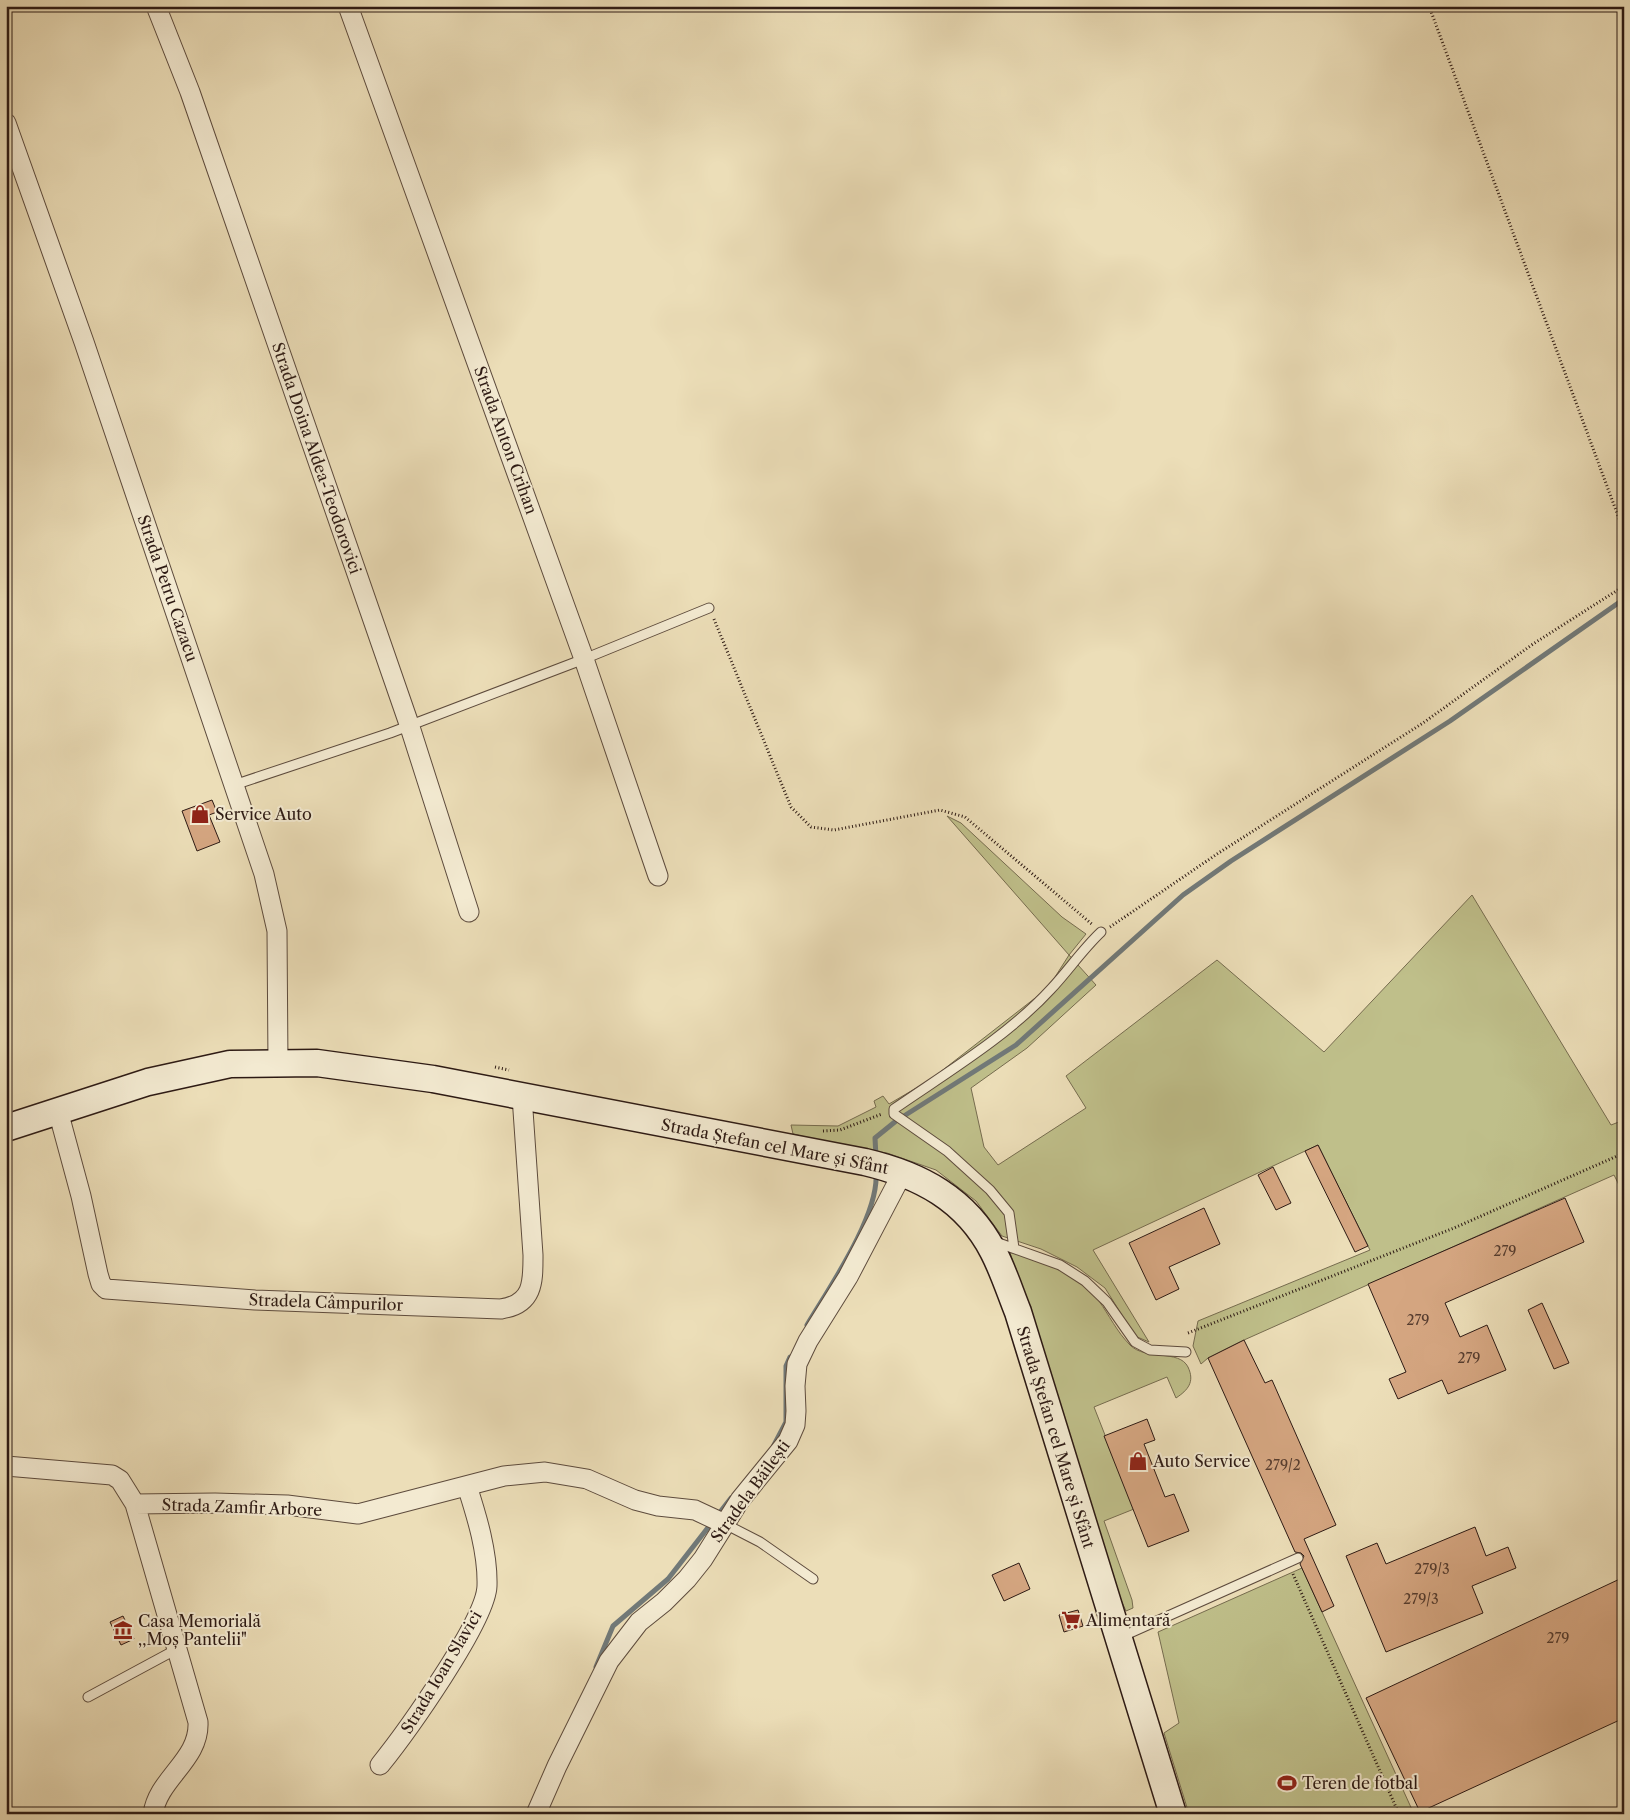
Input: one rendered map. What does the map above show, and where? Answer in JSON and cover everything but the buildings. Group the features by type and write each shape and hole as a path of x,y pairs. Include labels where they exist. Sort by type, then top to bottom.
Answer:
{"main road":[{"name":"Strada Ștefan cel Mare și Sfânt","path":"6,1128 157,1080 230,1064 317,1063 434,1080 865,1162 897,1170 931,1186 955,1202 968,1214 986,1239 994,1252 1018,1312 1173,1814"}],"street":[{"name":"Strada Doina Aldea-Teodorovici","path":"156,6 193,101 410,724 470,912"},
{"name":"Strada Anton Crihan","path":"348,6 584,659 658,876"},
{"name":"Strada Petru Cazacu","path":"6,123 84,342 264,874 277,931 278,1063"},
{"name":"Stradela Câmpurilor","path":"58,1110 81,1196 101,1284 106,1289 255,1300 501,1309 512,1308 523,1300 528,1293 533,1278 522,1096"},
{"name":"Stradela Băilești","path":"536,1814 557,1766 609,1661 639,1622 664,1602 687,1579 740,1500 788,1441 796,1418 794,1386 797,1364 808,1341 844,1284 897,1170"},
{"name":"Strada Zamfir Arbore","path":"6,1466 112,1475 120,1480 135,1504 196,1711 198,1732 193,1750 157,1799 153,1814"},
{"name":"Strada Zamfir Arbore","path":"135,1504 215,1503 287,1505 358,1514 504,1476 556,1472 587,1479 635,1500 658,1506 687,1508 725,1524"},
{"name":"Strada Ioan Slavici","path":"380,1765 438,1683 476,1619 485,1599 487,1587 483,1547 467,1486"}],"lane":[{"path":"234,785 390,733 584,659 710,608"},
{"path":"1014,1248 1009,1213 990,1190 947,1150 894,1114 894,1109 1002,1032 1050,990 1084,949 1101,932"},
{"path":"986,1239 1060,1264 1085,1281 1107,1302 1135,1342 1150,1350 1186,1352"},
{"path":"725,1524 760,1542 812,1579"},
{"path":"1119,1638 1298,1558"},
{"path":"88,1698 177,1650"}],"path":[{"path":"1429,6 1624,532"},
{"path":"710,608 791,807 811,827 834,830 940,810 965,817 1101,932 1217,854 1423,723 1533,644 1624,586"},
{"path":"1188,1333 1454,1228 1624,1153"},
{"path":"1288,1562 1399,1814"}],"green space":[{"path":"947,816 961,823 1062,917 1086,934 1069,955"},
{"path":"1472,895 1611,1125 1624,1120 1624,1195 1614,1175 1244,1340 1208,1358 1201,1364 1193,1346 1198,1321 1370,1250 1318,1145 1093,1250 1149,1342 1135,1336 1105,1288 1077,1267 1041,1249 1002,1236 976,1201 936,1170 887,1153 852,1148 793,1134 791,1125 838,1126 876,1107 874,1101 883,1096 889,1104 930,1080 1048,988 1069,955 1096,985 1027,1048 971,1088 984,1147 998,1165 1086,1108 1066,1076 1217,960 1324,1052"},
{"path":"1017,1252 1061,1271 1082,1284 1099,1301 1125,1340 1137,1350 1177,1358 1184,1362 1190,1372 1191,1377 1187,1389 1176,1398 1167,1377 1094,1407 1134,1509 1104,1521 1132,1600 1133,1608 1126,1611 1010,1253"},
{"path":"1302,1568 1414,1814 1189,1814 1164,1733 1179,1723 1158,1632"}],"waterway":[{"path":"876,1157 875,1138 896,1121 1016,1045 1183,895 1231,861 1450,721 1624,599"},
{"path":"807,1325 851,1251 861,1230 870,1210 875,1190 876,1173"},
{"path":"774,1445 786,1422 786,1366 790,1357"},
{"path":"596,1667 613,1626 668,1579 731,1498"}],"place":[{"name":"Service Auto","path":"200,814"},
{"name":"Auto Service","path":"1138,1461"},
{"name":"Alimentară","path":"1071,1620"},
{"name":"Casa Memorială ,,Moș Pantelii\"","path":"123,1630"},
{"name":"Teren de fotbal","path":"1287,1783"}]}
